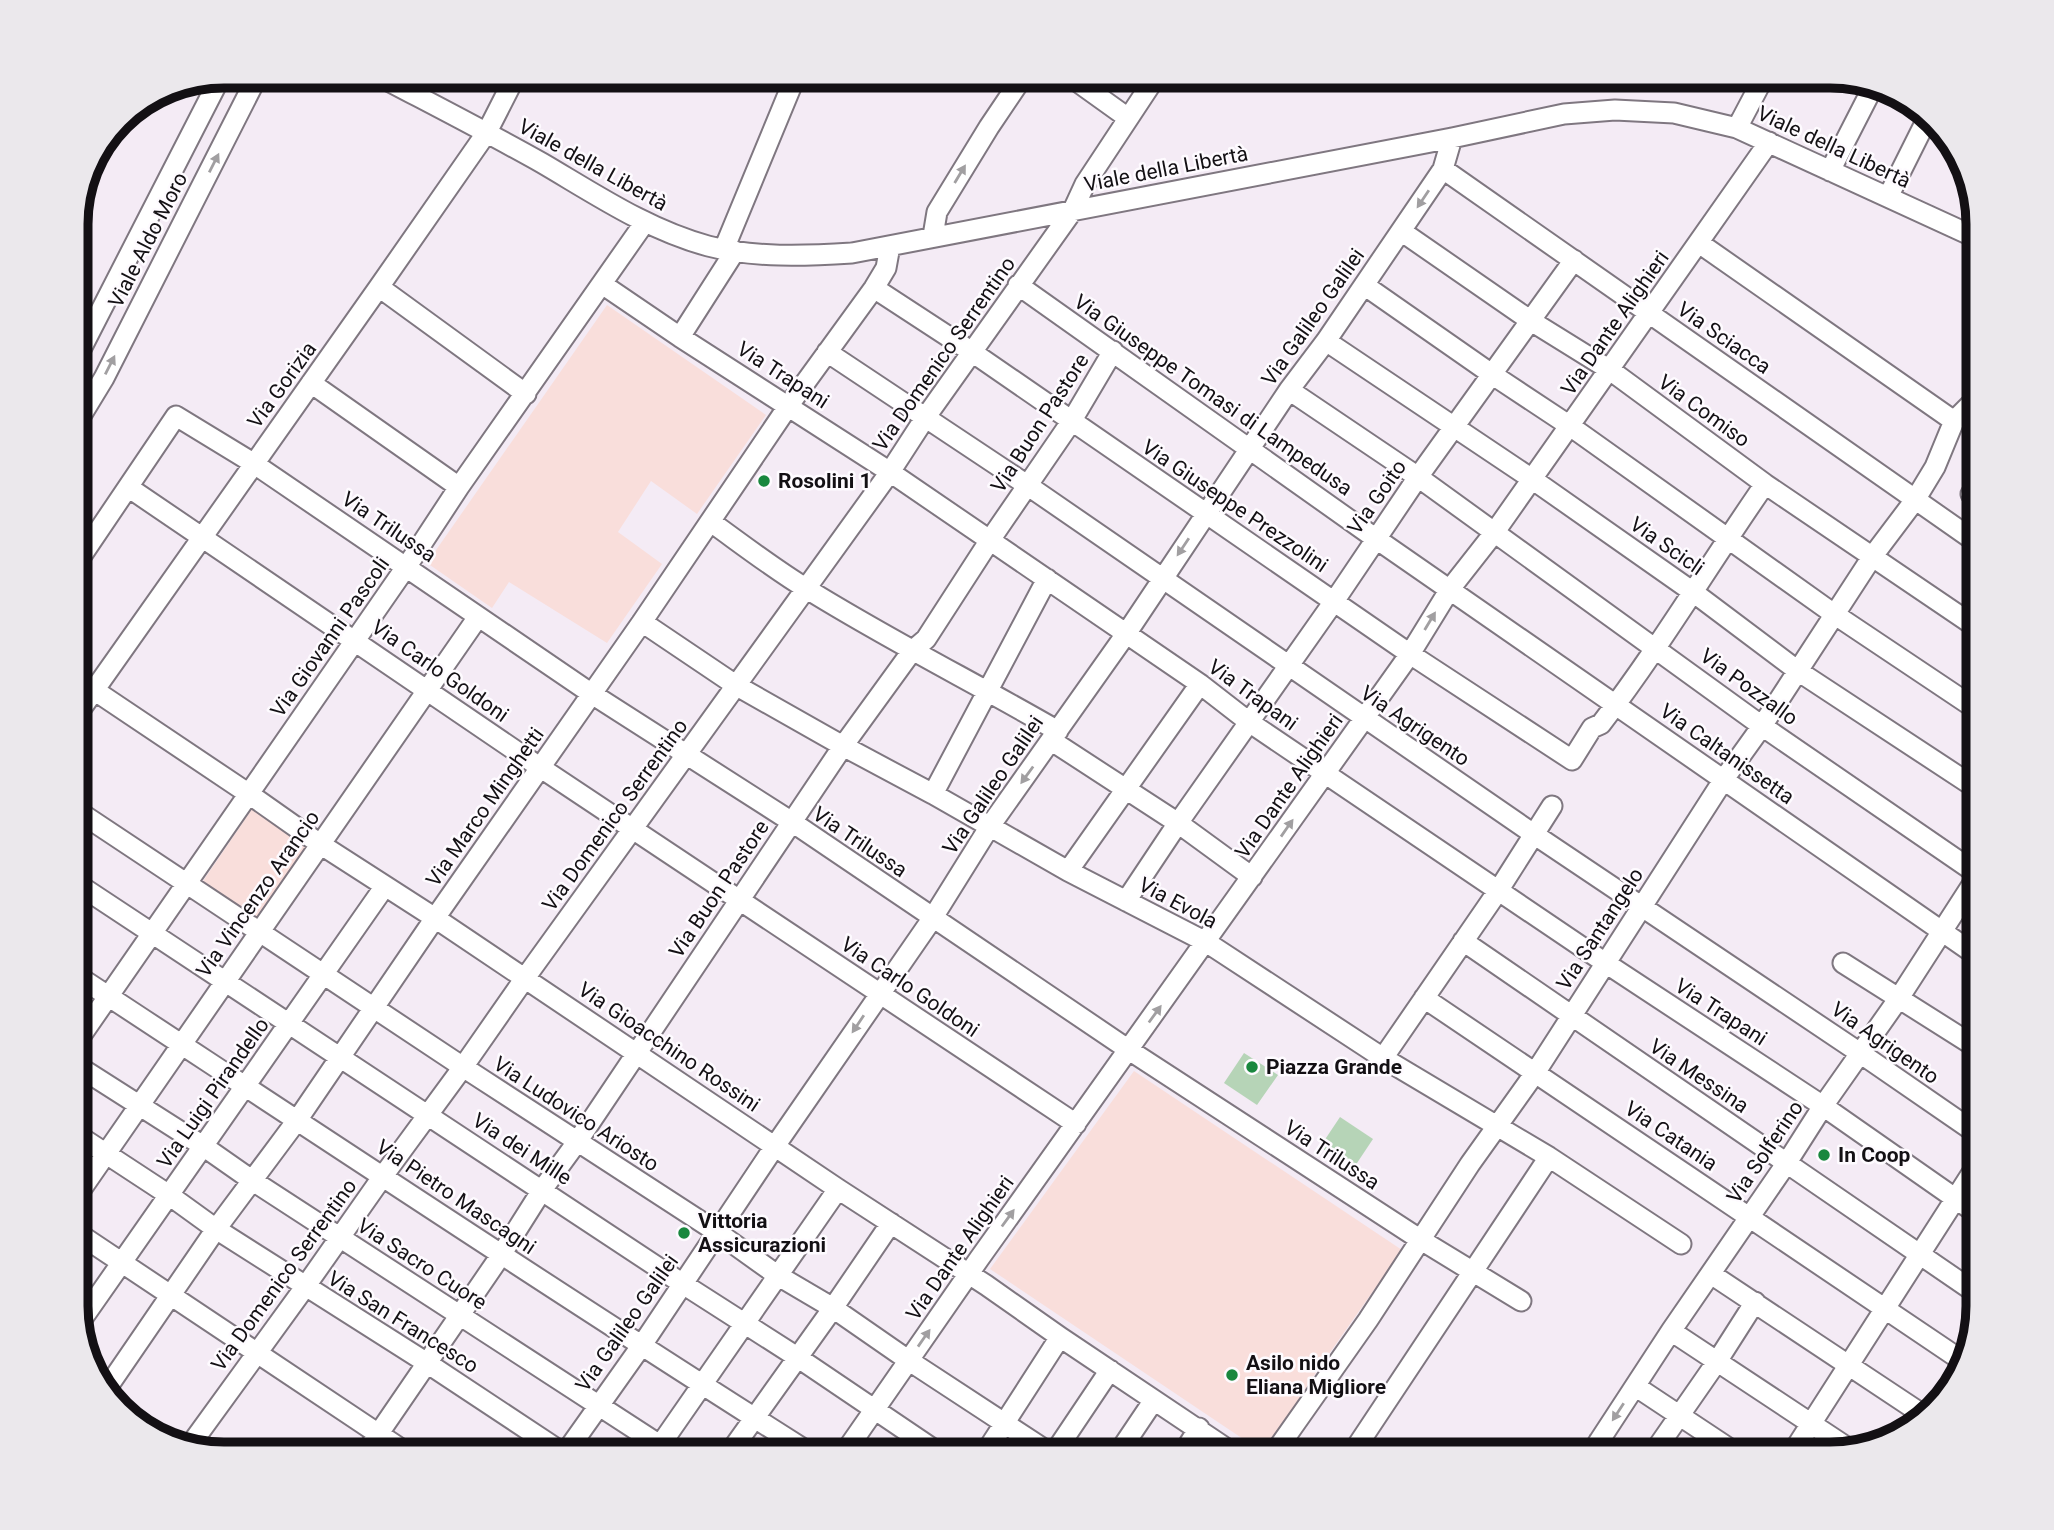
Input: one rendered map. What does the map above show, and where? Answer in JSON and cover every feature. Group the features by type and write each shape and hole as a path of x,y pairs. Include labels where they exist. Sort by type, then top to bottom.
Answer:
{"street":[{"path":"88,336 215,88"},
{"name":"Viale Aldo Moro","path":"88,404 104,378 251,88"},
{"name":"Viale della Libertà","path":"402,88 487,132 645,222 708,246 729,250 780,254 852,253 1564,114 1615,110 1674,113 1737,128 1966,233"},
{"name":"Via Gorizia","path":"88,699 487,132 509,88"},
{"path":"680,337 729,250 791,88"},
{"path":"933,236 937,212 1015,88"},
{"path":"1086,88 1128,118"},
{"name":"Via Domenico Serrentino","path":"194,1439 464,1068 525,978 890,472 925,418 1073,210 1085,184 1148,88"},
{"path":"1737,128 1758,88"},
{"path":"1830,171 1870,94"},
{"path":"1888,197 1924,125"},
{"name":"Via Galileo Galilei","path":"573,1442 932,919 990,826 1126,634 1289,390 1326,341 1443,169 1451,138"},
{"name":"Via Dante Alighieri","path":"852,1442 1365,719 1450,589 1494,533 1769,142"},
{"name":"Via Sciacca","path":"1443,169 1966,535"},
{"name":"Via Giovanni Pascoli","path":"88,1025 645,222"},
{"name":"Via Comiso","path":"1401,231 1531,321 1610,370 1765,484 1966,620"},
{"path":"1699,243 1954,421 1966,409"},
{"name":"Via Marco Minghetti","path":"111,1383 216,1229 298,1119 789,405 874,288 887,268 890,246"},
{"name":"Via Goito","path":"1126,901 1375,538 1574,260"},
{"name":"Via Trapani","path":"603,284 680,337 890,472 1200,684 1249,722 1606,964 1823,1106 1966,1206"},
{"name":"Via Giuseppe Tomasi di Lampedusa","path":"1018,285 1450,589"},
{"path":"1364,285 1570,426 1834,614 1966,702"},
{"path":"379,287 526,394"},
{"name":"Via Giuseppe Prezzolini","path":"874,288 972,352 1410,654 1572,760 1592,728 1601,724 1615,705"},
{"name":"Via Scicli","path":"1326,341 1532,479 1693,592 1798,671 1966,781"},
{"name":"Via Buon Pastore","path":"373,1442 501,1255 542,1190 578,1142 843,746 912,651 926,639 1071,422 1113,351"},
{"name":"Via Agrigento","path":"827,352 1027,485 1365,719 1966,1126"},
{"path":"312,383 459,487"},
{"name":"Via Pozzallo","path":"1289,390 1418,477 1762,726 1966,866"},
{"name":"Via Trilussa","path":"128,487 177,416 253,463 592,694 792,822 1129,1050 1421,1240 1521,1301"},
{"name":"Via Santangelo","path":"1282,1442 1535,1073 1724,779 1762,726 1872,557 1936,467 1954,421"},
{"path":"1615,705 1657,648 1765,484"},
{"path":"88,546 128,487"},
{"name":"Via Carlo Goldoni","path":"128,487 541,768 1076,1124"},
{"path":"711,522 805,588 912,651 988,691 1252,877"},
{"path":"933,794 1047,579"},
{"name":"Via Caltanissetta","path":"1450,589 1966,948"},
{"name":"Via Vincenzo Arancio","path":"88,1179 478,617"},
{"name":"Via Evola","path":"642,622 737,686 1068,871 1206,942 1383,1058 1549,1157 1681,1244"},
{"path":"1068,871 1200,684"},
{"name":"Via Gioacchino Rossini","path":"88,687 1218,1442"},
{"path":"1383,1058 1498,891 1552,806"},
{"name":"Via Ludovico Ariosto","path":"88,818 1032,1442"},
{"name":"Via Luigi Pirandello","path":"88,1311 385,886"},
{"name":"Via dei Mille","path":"88,891 922,1442"},
{"name":"Via Solferino","path":"1599,1442 1966,895"},
{"name":"Via Messina","path":"1463,941 1966,1286"},
{"path":"1843,963 1966,1041"},
{"name":"Via Pietro Mascagni","path":"88,983 501,1255 793,1442"},
{"name":"Via Catania","path":"1424,998 1957,1357"},
{"name":"Via Sacro Cuore","path":"88,1072 598,1405 649,1442"},
{"name":"Via San Francesco","path":"88,1142 216,1229 547,1442"},
{"path":"1360,1442 1549,1157"},
{"path":"1800,1442 1966,1183"},
{"path":"669,1442 702,1382 838,1189"},
{"path":"737,1442 891,1223"},
{"path":"88,1240 390,1442"},
{"path":"1711,1273 1918,1411"},
{"path":"1661,1442 1755,1302"},
{"path":"1671,1331 1839,1442"},
{"path":"992,1442 1060,1337"},
{"path":"1062,1442 1110,1370"},
{"path":"1635,1386 1720,1442"},
{"path":"1127,1442 1154,1400"},
{"path":"1190,1442 1199,1429"}],"shaded area":[{"path":"607,305 766,415 697,514 651,481 618,532 662,564 607,643 509,582 492,608 427,563"},
{"path":"252,809 308,847 259,919 203,881"},
{"path":"1134,1071 1402,1250 1271,1442 1248,1442 990,1269"}],"green space":[{"path":"1244,1053 1278,1075 1257,1105 1224,1083"},
{"path":"1340,1117 1373,1139 1353,1169 1320,1147"}],"place":[{"name":"Rosolini 1","path":"764,481"},
{"name":"Piazza Grande","path":"1252,1067"},
{"name":"In Coop","path":"1824,1155"},
{"name":"Vittoria Assicurazioni","path":"684,1233"},
{"name":"Asilo nido Eliana Migliore","path":"1232,1375"}]}
